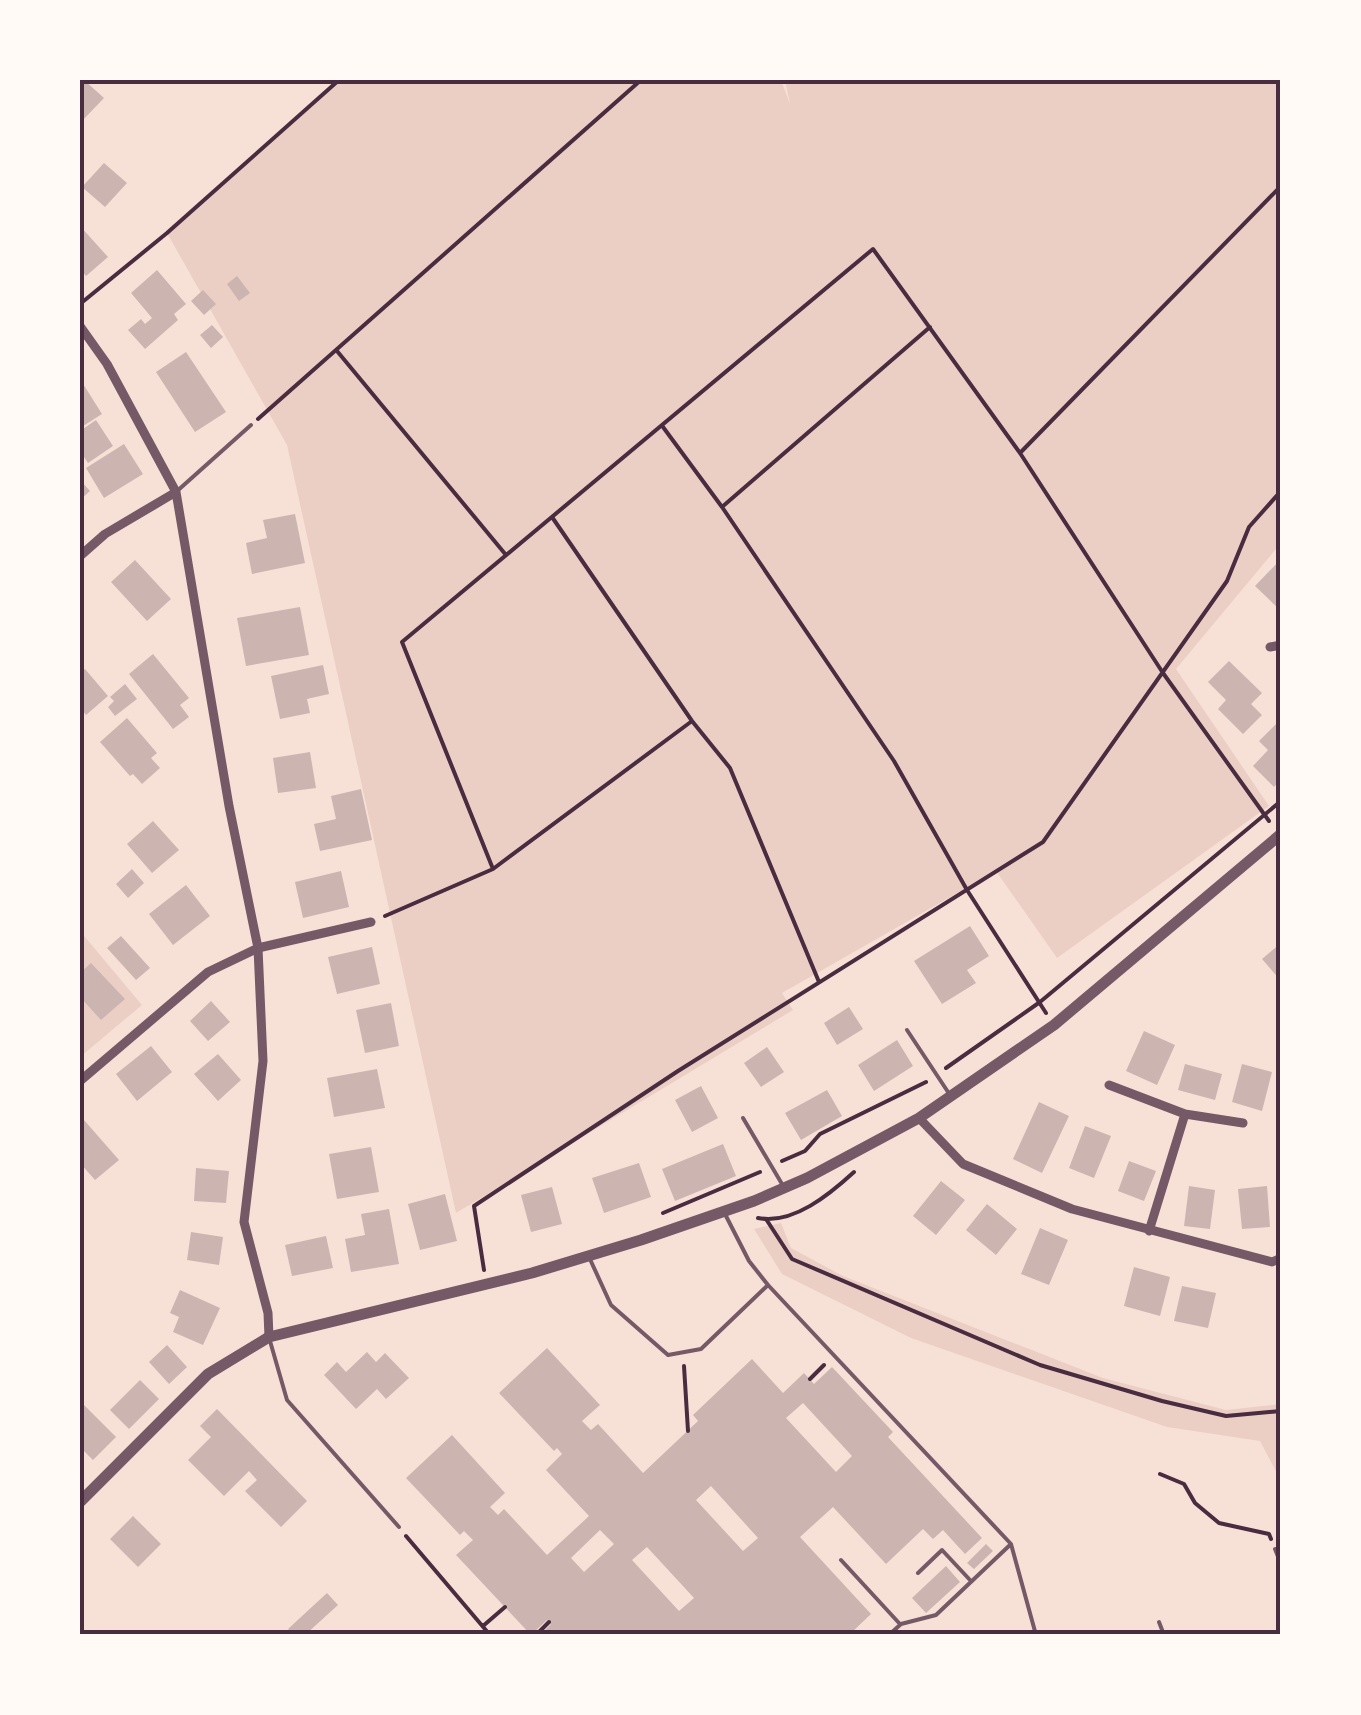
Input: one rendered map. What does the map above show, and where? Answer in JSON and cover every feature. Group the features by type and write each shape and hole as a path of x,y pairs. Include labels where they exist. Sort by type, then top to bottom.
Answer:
{"street":[{"path":"80,326 106,364 176,492 229,806 258,948 263,1061 244,1222 268,1313 269,1338"},
{"path":"80,556 106,534 176,492"},
{"path":"80,1502 208,1374 269,1338 486,1285 724,1212 784,1188 919,1118 1054,1025 1280,836"},
{"path":"80,1081 208,972 258,948 371,922"},
{"path":"1109,1085 1185,1114 1243,1124"},
{"path":"1148,1231 1185,1114"},
{"path":"919,1118 963,1164 1072,1210 1272,1262 1281,1258"}],"lane":[{"path":"176,492 251,425"},
{"path":"907,1030 951,1096"},
{"path":"743,1118 784,1188"},
{"path":"724,1212 749,1261 768,1285 1011,1544 1036,1635"},
{"path":"589,1256 611,1305 668,1355 701,1349 768,1285"},
{"path":"269,1338 287,1400 399,1527"},
{"path":"889,1635 900,1624 936,1615 1011,1544"},
{"path":"1275,1549 1281,1564"},
{"path":"918,1573 942,1550 972,1581"},
{"path":"841,1560 900,1624"},
{"path":"1159,1622 1164,1635"}],"path":[{"path":"80,304 167,233 339,80"},
{"path":"251,425 640,80"},
{"path":"1020,453 1281,186"},
{"path":"493,870 402,642 873,249 1020,453 1163,673 1280,836"},
{"path":"722,506 930,326"},
{"path":"337,351 506,555"},
{"path":"661,425 722,506 894,761 966,890 1054,1025"},
{"path":"486,1285 474,1206 678,1071 1044,842 1227,582 1249,526 1281,492"},
{"path":"552,517 692,721 730,768 819,982"},
{"path":"371,922 493,870 692,721"},
{"path":"648,1219 805,1151 820,1134 912,1091 1040,1002 1281,801"},
{"path":"754,1201 792,1259 1040,1365 1226,1416 1281,1411"},
{"path":"684,1352 688,1431"},
{"path":"810,1379 836,1354"},
{"path":"1160,1474 1184,1484 1195,1503 1218,1523 1269,1534 1275,1549"},
{"path":"399,1527 490,1635"},
{"path":"483,1626 505,1607"},
{"path":"536,1635 549,1622"}],"shaded area":[{"path":"339,80 781,80 790,104 785,80 1281,80 1281,543 1176,669 1269,806 1057,958 996,871 782,993 793,1010 456,1213 287,445 167,233"},
{"path":"80,931 142,1005 80,1057"},
{"path":"781,1223 791,1248 843,1276 1103,1378 1226,1410 1281,1404 1281,1481 1260,1441 1167,1427 911,1338 782,1274 754,1229"}],"building":[{"path":"80,80 104,98 82,121"},
{"path":"104,163 127,183 105,207 82,187"},
{"path":"80,226 108,257 86,276 80,269"},
{"path":"157,270 186,304 174,314 178,320 145,349 128,330 141,319 145,324 152,318 131,293"},
{"path":"237,276 250,293 239,301 227,284"},
{"path":"203,290 216,304 204,315 191,301"},
{"path":"212,325 223,337 211,348 200,335"},
{"path":"186,352 226,412 195,432 156,372"},
{"path":"80,379 102,414 80,428"},
{"path":"96,420 113,446 88,463 80,451 84,443 80,431"},
{"path":"124,444 143,474 104,498 86,468"},
{"path":"80,480 90,491 80,500"},
{"path":"295,514 305,563 252,574 246,543 267,538 263,520"},
{"path":"1281,559 1281,611 1255,586"},
{"path":"135,560 171,599 147,621 111,582"},
{"path":"300,607 309,655 246,666 237,618"},
{"path":"153,654 189,698 180,705 189,717 173,729 129,674"},
{"path":"1229,661 1262,693 1251,704 1262,715 1243,734 1218,709 1226,700 1208,682"},
{"path":"323,665 329,694 307,699 310,713 280,719 271,676"},
{"path":"85,669 108,696 86,715 80,707 80,673"},
{"path":"125,684 137,699 115,716 108,707 114,701 110,697"},
{"path":"127,718 157,753 151,758 160,768 142,784 100,742"},
{"path":"1281,719 1281,779 1274,787 1253,766 1268,750 1259,741"},
{"path":"310,752 316,788 278,793 273,758"},
{"path":"361,789 372,840 320,851 314,824 336,819 331,796"},
{"path":"153,821 179,850 152,873 127,844"},
{"path":"132,869 144,883 128,898 116,884"},
{"path":"341,871 349,907 303,918 295,882"},
{"path":"186,885 210,916 173,945 149,914"},
{"path":"970,926 989,956 967,970 976,983 942,1004 914,961"},
{"path":"121,936 150,968 136,980 107,948"},
{"path":"1281,943 1281,981 1262,959"},
{"path":"372,947 380,984 337,994 328,957"},
{"path":"91,963 125,999 101,1020 80,997 80,973"},
{"path":"211,1001 230,1022 208,1041 190,1021"},
{"path":"391,1003 399,1046 365,1053 356,1010"},
{"path":"849,1007 863,1029 837,1045 824,1023"},
{"path":"1144,1031 1175,1045 1157,1085 1126,1071"},
{"path":"897,1040 913,1066 874,1091 858,1065"},
{"path":"151,1046 172,1072 137,1101 116,1074"},
{"path":"767,1047 784,1072 761,1087 744,1063"},
{"path":"218,1054 241,1080 218,1101 194,1074"},
{"path":"1185,1064 1222,1074 1215,1100 1178,1090"},
{"path":"1242,1064 1272,1072 1262,1111 1232,1102"},
{"path":"377,1069 385,1108 334,1117 327,1078"},
{"path":"701,1086 718,1118 692,1132 675,1100"},
{"path":"827,1090 842,1116 801,1140 785,1113"},
{"path":"1039,1102 1069,1116 1042,1173 1013,1159"},
{"path":"84,1120 119,1160 95,1180 80,1163 80,1123"},
{"path":"1085,1126 1111,1136 1094,1178 1069,1168"},
{"path":"723,1144 736,1176 675,1201 662,1169"},
{"path":"371,1147 379,1192 337,1199 329,1154"},
{"path":"1129,1161 1156,1171 1144,1201 1118,1191"},
{"path":"639,1163 651,1197 604,1213 592,1178"},
{"path":"196,1168 229,1171 226,1203 194,1201"},
{"path":"941,1181 965,1200 936,1235 913,1216"},
{"path":"1189,1186 1215,1190 1210,1229 1184,1226"},
{"path":"1267,1186 1270,1227 1242,1229 1238,1189"},
{"path":"552,1187 562,1224 531,1232 521,1195"},
{"path":"445,1194 457,1241 420,1250 408,1204"},
{"path":"987,1204 1017,1229 996,1255 966,1230"},
{"path":"389,1209 399,1264 351,1272 345,1239 365,1235 361,1214"},
{"path":"1040,1228 1068,1240 1049,1285 1021,1274"},
{"path":"191,1232 223,1237 219,1265 187,1260"},
{"path":"326,1236 333,1268 292,1276 285,1245"},
{"path":"1134,1267 1170,1277 1160,1316 1124,1306"},
{"path":"1182,1286 1216,1293 1208,1328 1174,1321"},
{"path":"180,1290 220,1308 203,1345 173,1332 179,1317 170,1313"},
{"path":"167,1345 187,1367 169,1384 149,1362"},
{"path":"547,1348 600,1405 582,1421 591,1430 598,1424 643,1473 698,1421 693,1415 752,1359 783,1393 804,1373 814,1384 832,1367 893,1432 888,1437 982,1538 965,1554 943,1530 933,1539 923,1529 886,1564 833,1507 800,1537 871,1614 849,1635 549,1635 545,1630 551,1624 547,1620 531,1635 456,1555 473,1540 464,1531 460,1535 406,1478 452,1435 505,1493 490,1507 498,1515 504,1509 547,1555 589,1516 546,1470 562,1454 557,1448 554,1451 499,1393","holes":["803,1403 852,1456 836,1472 786,1418","711,1486 758,1538 743,1551 696,1500","600,1530 614,1544 584,1572 571,1558","647,1547 694,1598 679,1611 632,1560"]},
{"path":"367,1352 376,1362 385,1353 409,1378 386,1399 377,1389 356,1409 324,1375 337,1362 346,1372"},
{"path":"140,1380 159,1399 129,1429 110,1410"},
{"path":"83,1404 116,1437 93,1460 80,1447"},
{"path":"217,1409 307,1501 281,1527 245,1491 257,1480 249,1471 224,1496 188,1460 211,1437 200,1426"},
{"path":"133,1516 161,1544 138,1567 110,1539"},
{"path":"986,1544 993,1551 974,1569 967,1563"},
{"path":"946,1566 960,1582 926,1613 912,1598"},
{"path":"327,1593 338,1605 305,1635 294,1635 288,1629"}]}
